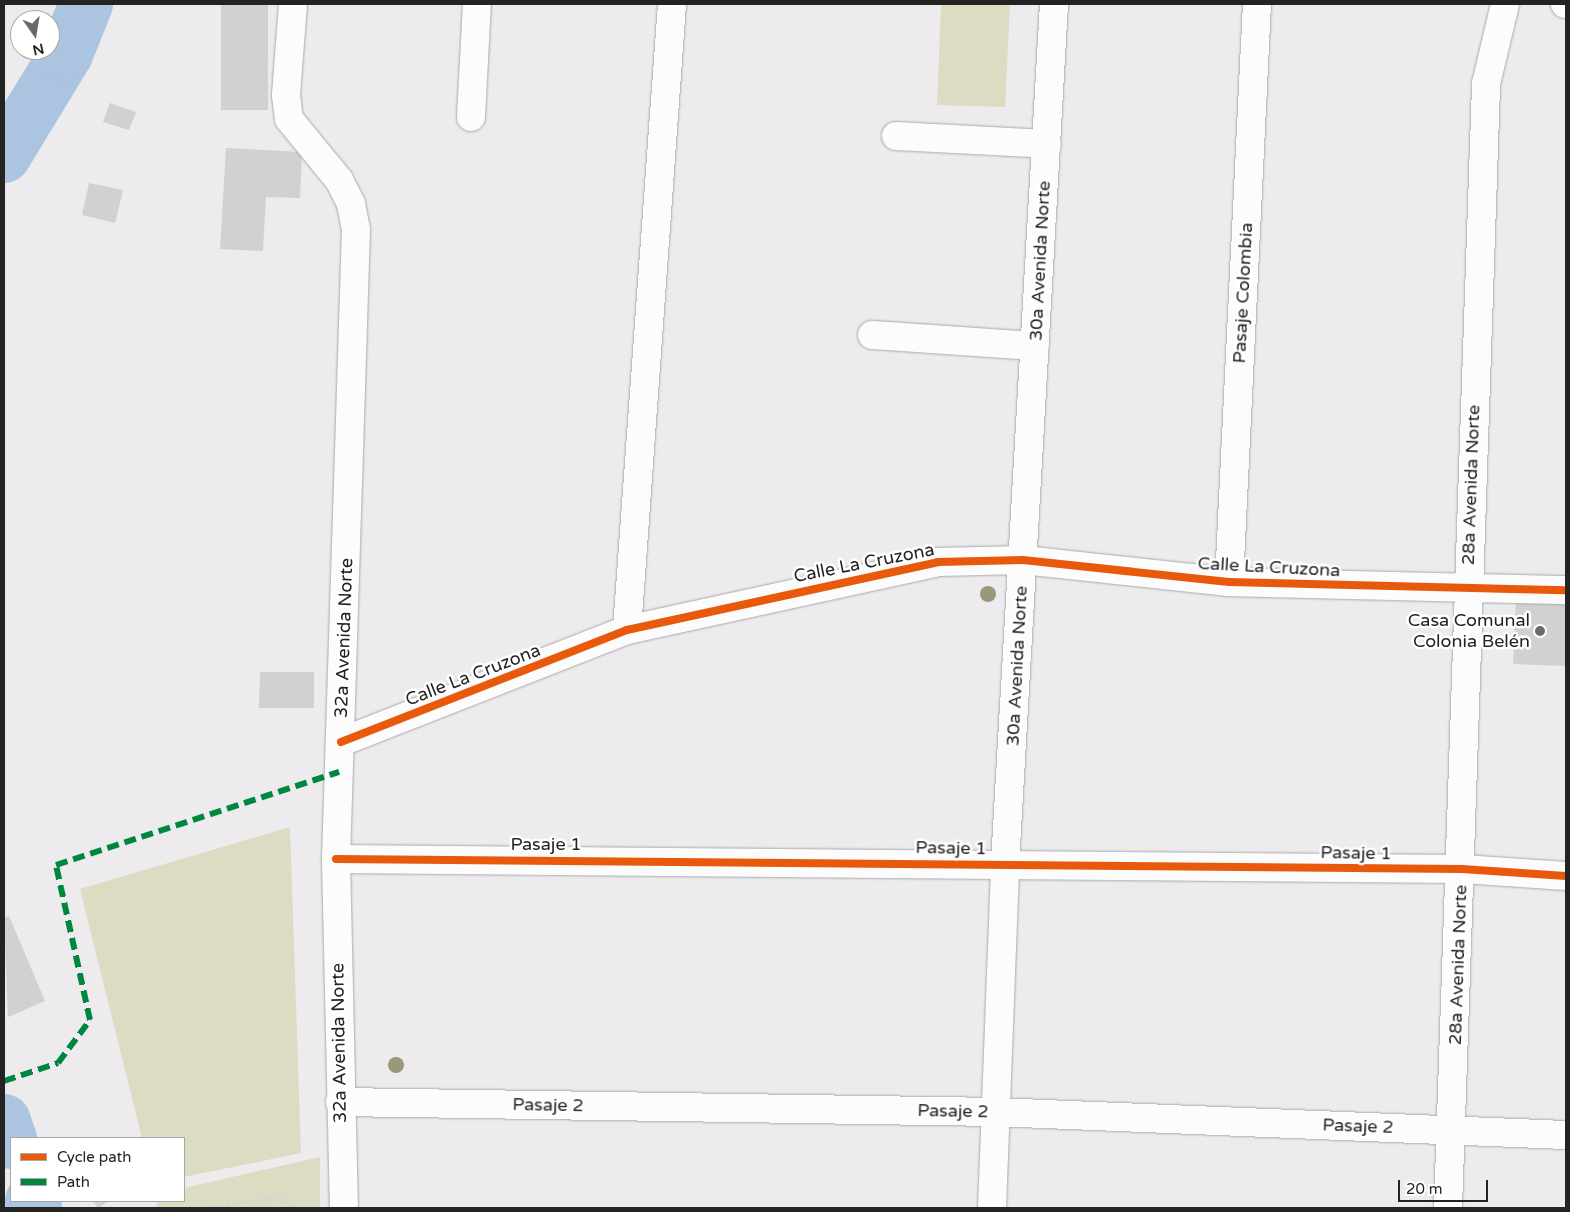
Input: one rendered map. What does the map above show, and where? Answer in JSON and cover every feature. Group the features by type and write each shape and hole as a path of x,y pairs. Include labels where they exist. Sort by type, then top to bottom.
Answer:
{"street":[{"name":"32a Avenida Norte","path":"292,4 286,95 289,120 339,180 351,204 356,230 336,858 340,1102 344,1208"},
{"path":"471,117 477,4"},
{"path":"627,630 672,4"},
{"name":"30a Avenida Norte","path":"992,1208 1005,864 1054,4"},
{"name":"Pasaje Colombia","path":"1229,582 1256,4"},
{"name":"28a Avenida Norte","path":"1448,1208 1462,869 1468,588 1486,84 1505,4"},
{"path":"896,136 1047,144"},
{"path":"872,335 1035,346"},
{"name":"Calle La Cruzona","path":"341,742 627,630 893,569 938,562 1023,560 1229,582 1566,590"},
{"name":"Pasaje 1","path":"336,858 1462,869 1566,876"},
{"name":"Pasaje 2","path":"340,1102 995,1112 1566,1135"}],"path":[{"path":"207,1208 279,1196 293,1208"}],"green space":[{"path":"941,4 1010,4 1005,107 937,105"},
{"path":"290,827 301,1153 185,1177 185,1137 142,1137 80,889"},
{"path":"320,1157 320,1208 158,1208 156,1202 185,1202 185,1188"}],"building":[{"path":"221,4 268,4 268,110 221,110"},
{"path":"110,103 136,112 129,130 103,122"},
{"path":"226,148 302,152 300,198 266,197 263,251 220,249"},
{"path":"89,183 123,190 115,223 82,215"},
{"name":"Casa Comunal Colonia Belén","path":"1516,597 1566,599 1566,666 1513,664"},
{"path":"260,672 314,672 314,708 259,708"},
{"path":"9,916 45,1001 8,1017 4,918"},
{"path":"94,1202 107,1202 98,1208"}],"waterway":[{"path":"4,156 66,54 86,4"},
{"path":"4,1121 10,1139"},
{"path":"32,1202 35,1208"}],"marked path":[{"path":"4,1081 58,1063 90,1020 56,865 339,772"}],"cycle path":[{"path":"341,742 627,630 938,562 1023,560 1229,582 1566,590"},
{"path":"336,859 1462,869 1566,876"}],"place":[{"name":"Casa Comunal Colonia Belén","path":"1540,631"}]}
